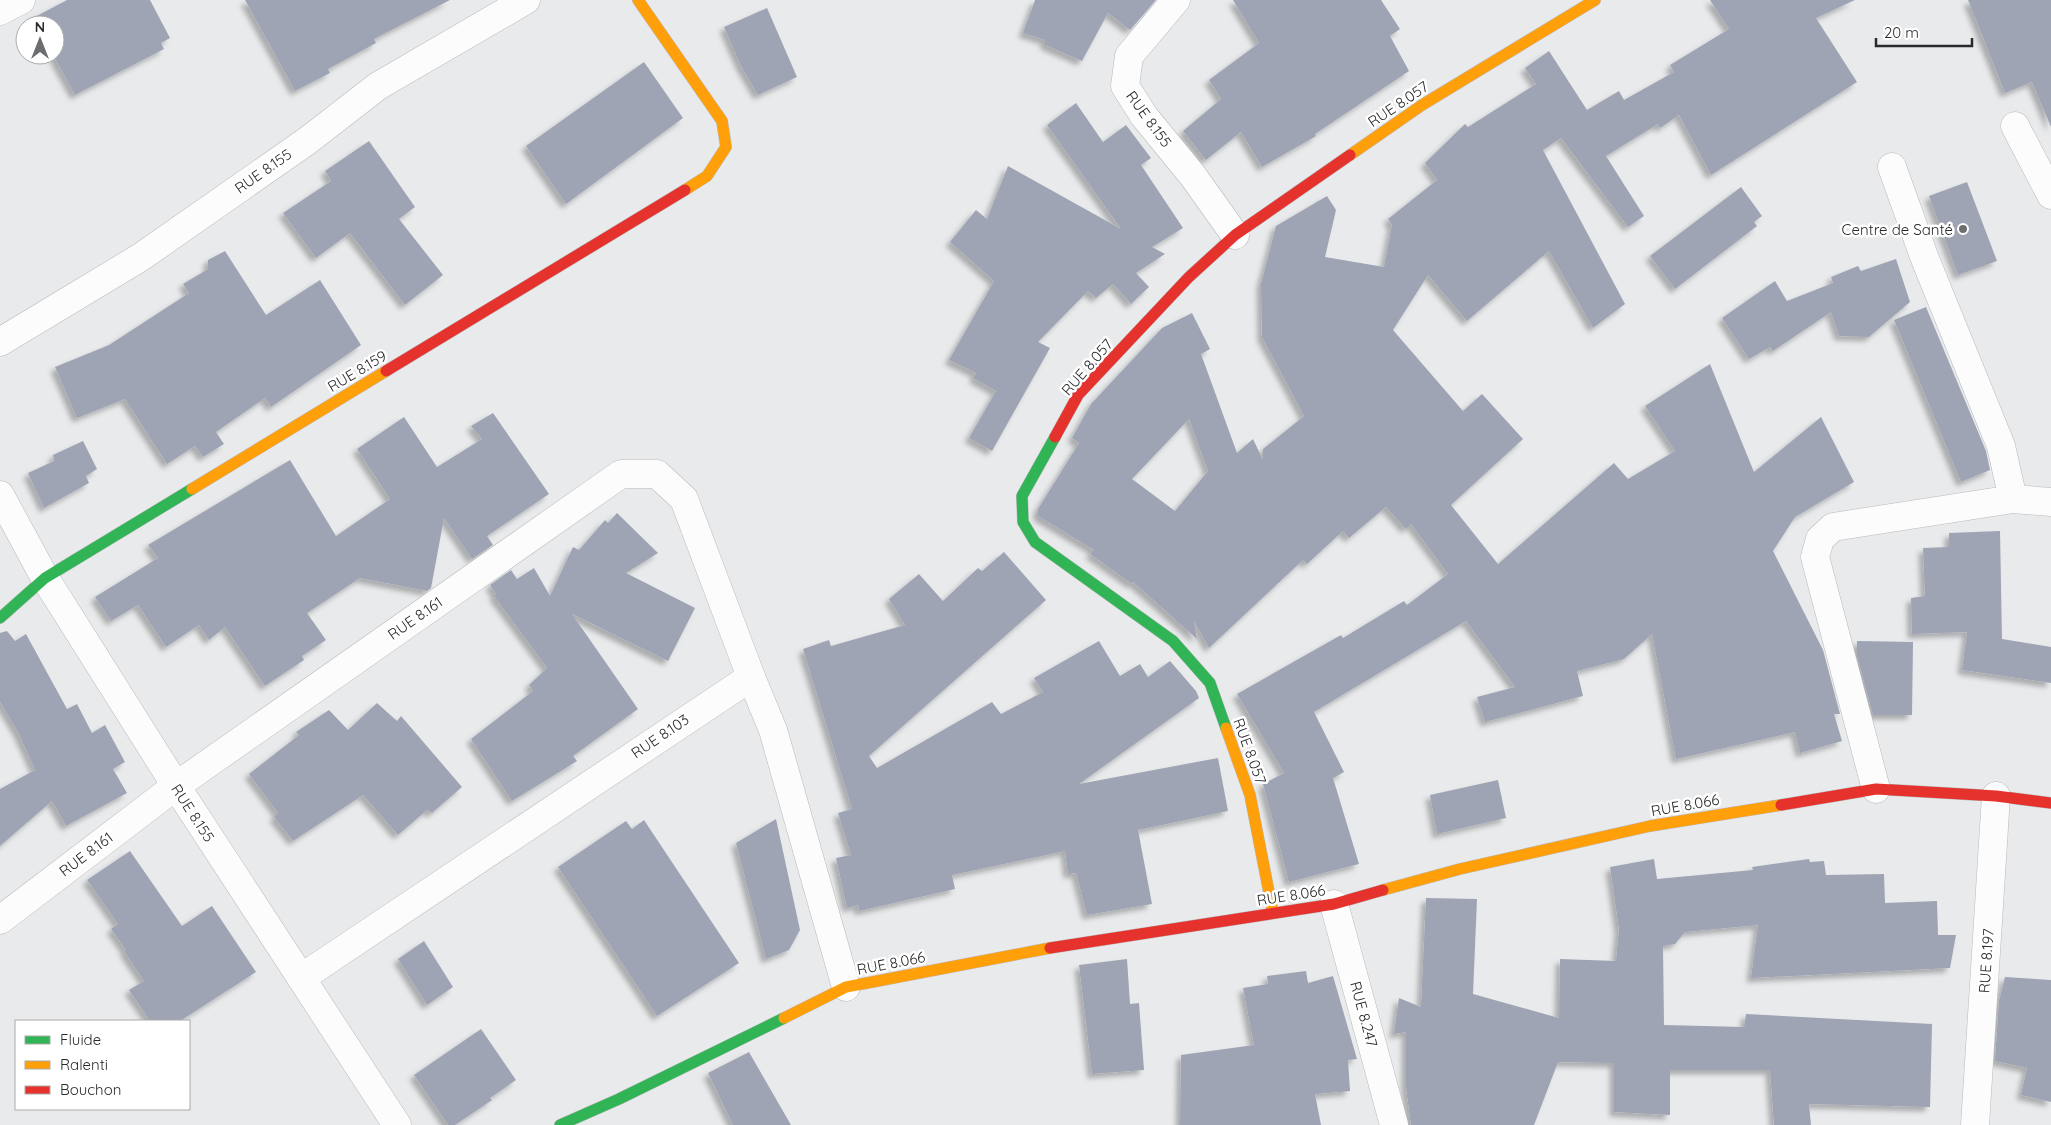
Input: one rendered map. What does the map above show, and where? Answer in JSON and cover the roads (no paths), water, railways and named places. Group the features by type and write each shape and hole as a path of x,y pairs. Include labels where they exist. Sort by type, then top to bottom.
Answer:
{"street":[{"path":"0,12 22,0"},
{"name":"RUE 8.155","path":"0,342 140,257 306,141 378,86 526,0"},
{"name":"RUE 8.159","path":"0,618 45,578 707,176 726,147 722,121 638,0"},
{"name":"RUE 8.155","path":"1176,0 1129,56 1125,86 1144,116 1193,176 1235,235"},
{"name":"RUE 8.057","path":"1273,913 1250,795 1210,684 1173,641 1035,542 1023,522 1022,496 1078,395 1189,277 1235,235 1422,105 1595,0"},
{"path":"2015,126 2051,195"},
{"path":"1892,167 1925,259 2001,446 2013,499"},
{"name":"RUE 8.161","path":"0,920 176,786 622,474 657,474 684,499 751,677"},
{"name":"RUE 8.155","path":"0,495 45,578 176,786 397,1125"},
{"path":"1876,789 1815,557 1820,539 1833,527 2013,499 2051,502"},
{"path":"751,677 773,730 846,987"},
{"name":"RUE 8.103","path":"301,978 751,677"},
{"name":"RUE 8.066","path":"560,1125 619,1099 846,987 1019,953 1334,904 1460,869 1650,826 1876,789 1996,796 2051,803"},
{"name":"RUE 8.197","path":"1975,1125 1996,796"},
{"name":"RUE 8.247","path":"1334,904 1394,1125"}],"place":[{"name":"Centre de Santé","path":"1963,229"}]}
